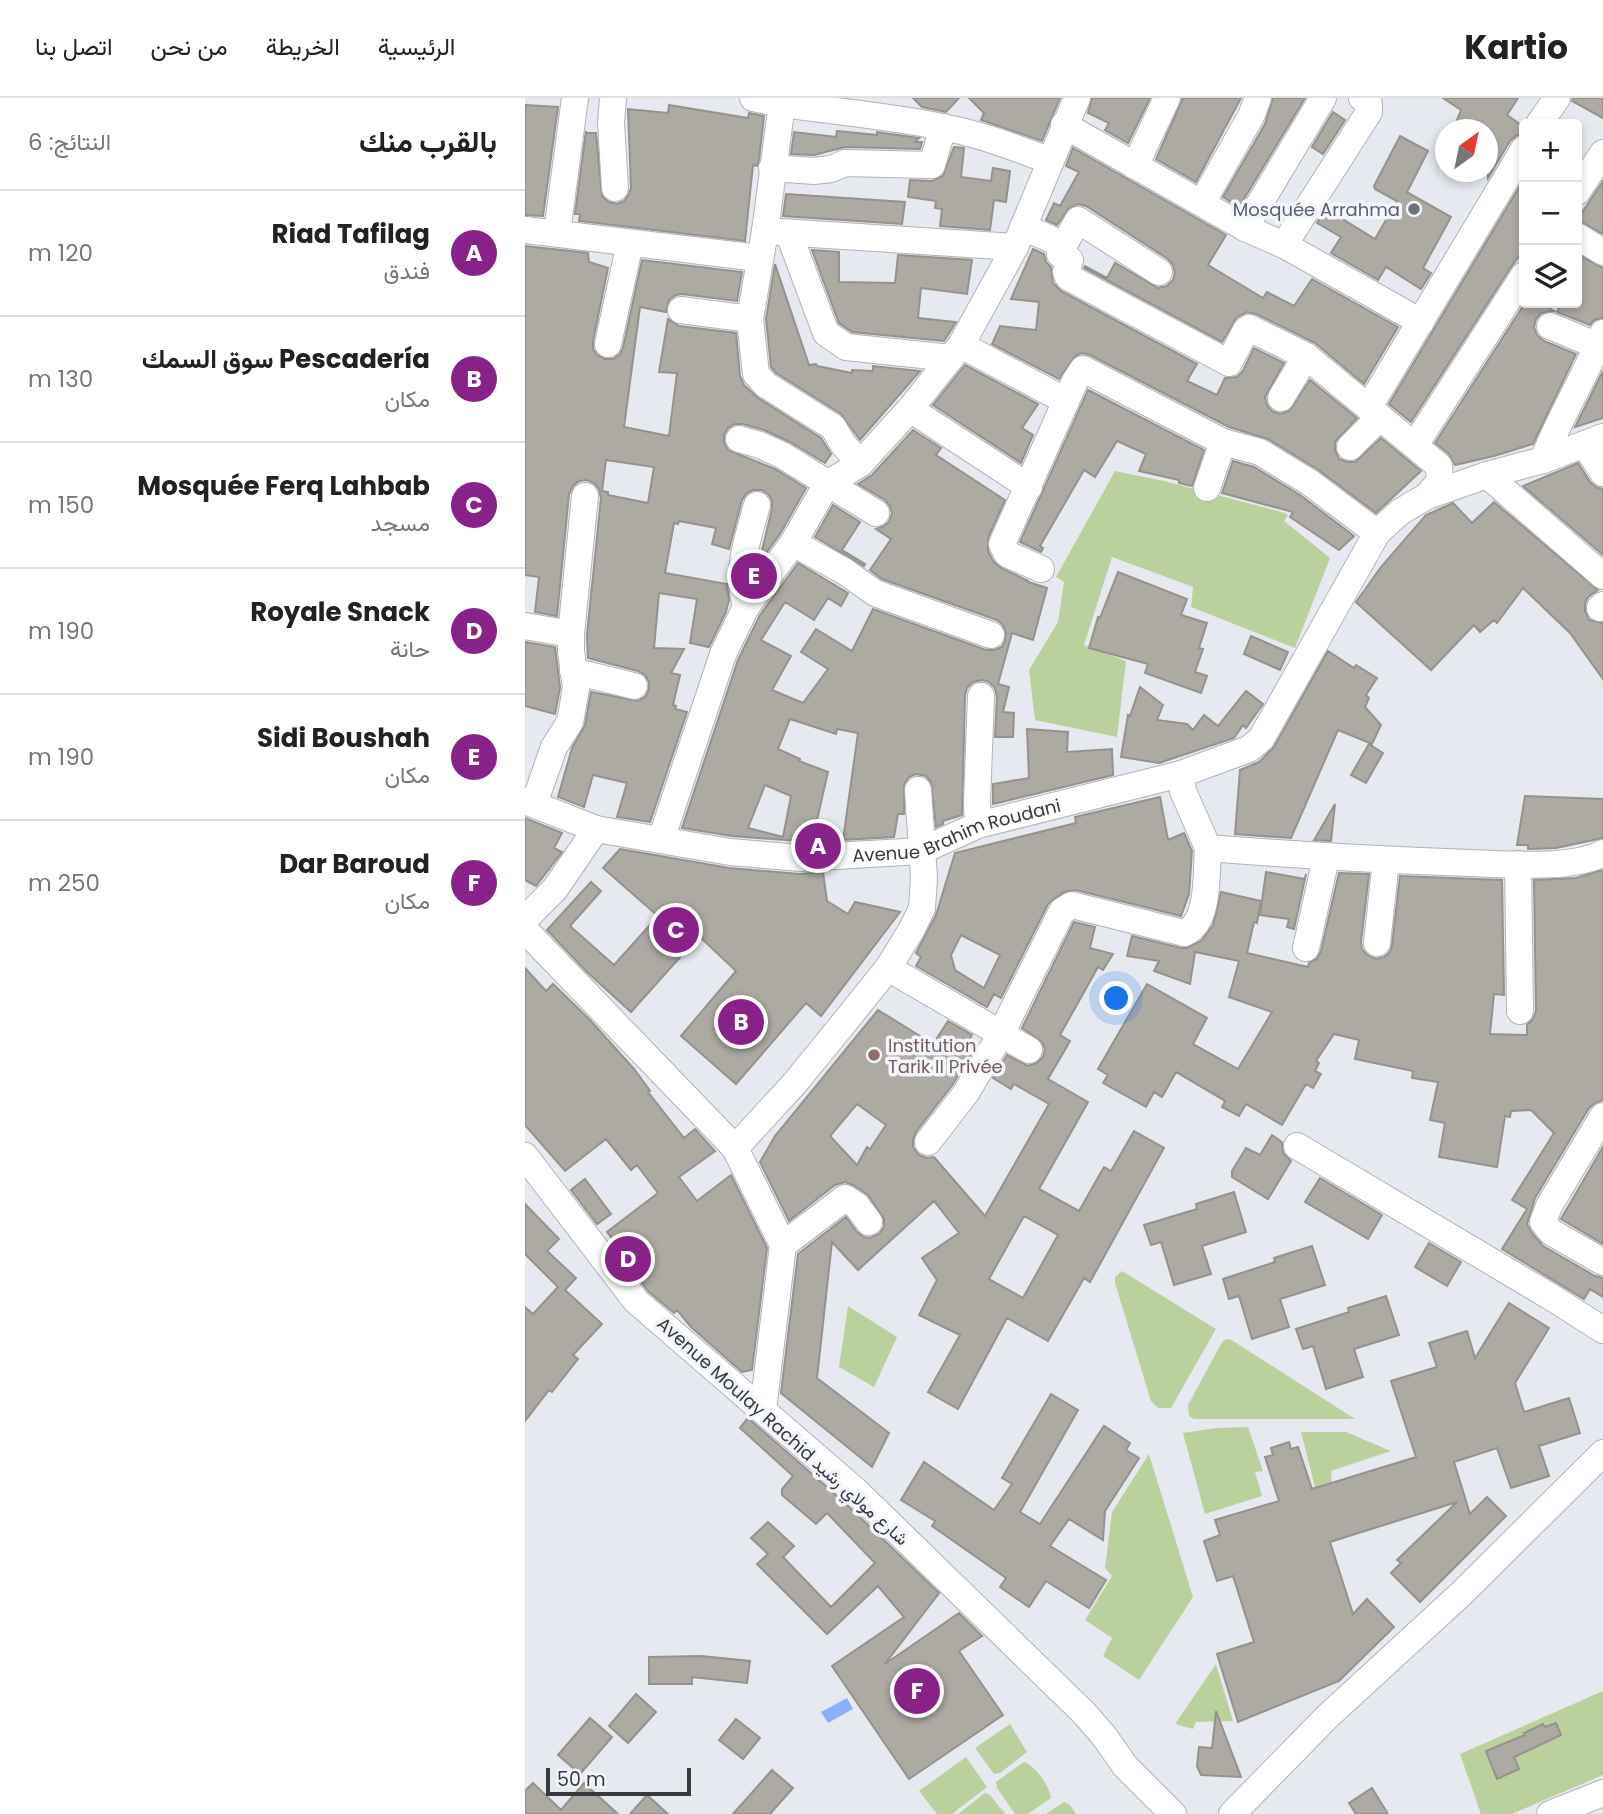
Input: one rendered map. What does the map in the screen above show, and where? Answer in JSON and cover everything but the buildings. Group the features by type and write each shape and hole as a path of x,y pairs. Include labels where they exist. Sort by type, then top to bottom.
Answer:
{"street":[{"path":"557,232 575,98"},
{"path":"613,98 611,122 615,188"},
{"path":"753,98 943,127 1005,143 1050,161"},
{"path":"661,840 723,654 746,607 793,543 827,484 860,464 910,409 956,351 1019,237 1077,98"},
{"path":"1135,166 1167,98"},
{"path":"1202,203 1251,116 1258,98"},
{"path":"1245,228 1323,98"},
{"path":"1284,245 1369,112 1369,104 1362,98"},
{"path":"1542,119 1557,98"},
{"path":"783,101 772,168 777,233 826,333 832,340 846,347 956,351 1066,401"},
{"path":"1065,125 1245,228 1284,245 1421,322"},
{"path":"772,168 814,171 831,169 845,163 916,167 932,165 943,127"},
{"path":"1582,184 1603,153"},
{"path":"1350,447 1375,412 1421,322 1519,157"},
{"path":"1159,272 1078,219 1060,254 1070,260 1066,272 1068,277 1229,363 1249,328 1306,356 1439,466 1440,481 1427,496"},
{"path":"525,230 759,258"},
{"path":"777,233 1019,237 1064,245"},
{"path":"777,233 759,258 750,319 756,374 766,385 833,427 860,464"},
{"path":"1582,239 1603,252"},
{"path":"608,344 630,243"},
{"path":"1415,445 1519,283"},
{"path":"681,310 750,319"},
{"path":"1543,460 1563,412 1600,340 1550,326"},
{"path":"1280,398 1306,356"},
{"path":"1041,569 1007,554 1002,548 1066,401 1080,372 1086,370 1223,442 1260,452 1309,482 1377,533"},
{"path":"910,409 1029,487"},
{"path":"739,439 782,455 876,513"},
{"path":"1594,441 1603,473"},
{"name":"Avenue Brahim Roudani","path":"529,802 596,829 730,852 801,858 921,851 978,825 1181,774 1249,749 1261,739 1377,533 1400,512 1427,496 1594,441"},
{"path":"1207,488 1223,442"},
{"path":"1487,475 1603,576"},
{"path":"529,802 554,747 570,722 576,688 571,634 585,496"},
{"path":"746,607 741,568 757,505"},
{"path":"793,543 843,571 875,593 991,635"},
{"path":"525,626 571,634"},
{"path":"573,671 634,686"},
{"path":"978,825 981,696"},
{"path":"928,1142 966,1093 1001,1034 1057,916 1066,907 1072,905 1184,933 1198,923 1203,912 1208,848 1183,791 1181,774"},
{"path":"735,1148 794,1084 888,968 922,908 918,790"},
{"path":"525,919 555,888 596,829"},
{"path":"1208,848 1326,858 1518,864 1591,860 1603,853"},
{"path":"1306,948 1326,858"},
{"path":"1377,943 1386,860"},
{"path":"1518,864 1520,1011"},
{"path":"525,930 735,1148 783,1245 763,1410"},
{"path":"888,968 1029,1050"},
{"path":"1603,1116 1549,1206 1543,1222 1551,1233 1603,1262"},
{"path":"1297,1146 1603,1330"},
{"name":"Avenue Moulay Rachid شارع مولاي رشيد","path":"525,1156 636,1301 855,1490 1084,1713 1125,1766 1174,1814"},
{"path":"783,1245 845,1198 856,1205 869,1222"},
{"path":"1232,1814 1327,1717 1463,1592 1603,1453"},
{"path":"1550,1814 1603,1793"}],"green space":[{"path":"1115,471 1285,513 1288,515 1284,521 1330,558 1295,648 1191,607 1193,587 1112,557 1084,645 1126,661 1117,737 1035,720 1029,670 1058,622 1064,582 1056,577"},
{"path":"1122,1271 1216,1329 1171,1408 1158,1408 1151,1401 1115,1283 1115,1277"},
{"path":"848,1306 897,1337 874,1387 839,1367"},
{"path":"1230,1339 1355,1419 1194,1419 1189,1416 1188,1405 1221,1344"},
{"path":"1248,1427 1263,1471 1255,1472 1262,1496 1205,1514 1183,1433"},
{"path":"1301,1432 1346,1432 1391,1451 1331,1471 1332,1486 1316,1491"},
{"path":"1149,1454 1193,1597 1139,1680 1103,1656 1112,1638 1085,1620 1112,1576 1105,1568 1112,1512"},
{"path":"1216,1664 1233,1721 1196,1722 1193,1729 1175,1724"},
{"path":"1603,1691 1603,1775 1512,1814 1481,1814 1460,1754"},
{"path":"1010,1724 1027,1752 1000,1773 994,1774 975,1748"},
{"path":"966,1757 987,1787 952,1814 937,1814 919,1791"},
{"path":"1024,1762 1033,1767 1041,1777 1051,1798 1028,1814 1015,1814 997,1788 996,1782"},
{"path":"985,1793 990,1795 1005,1814 958,1814"},
{"path":"1064,1802 1070,1805 1076,1814 1046,1814"}],"water":[{"path":"847,1698 853,1709 828,1723 821,1712"}],"place":[{"name":"Mosquée Arrahma","path":"1414,209"},
{"name":"Sidi Boushah","path":"754,576"},
{"name":"Riad Tafilag","path":"818,846"},
{"name":"Mosquée Ferq Lahbab","path":"676,930"},
{"name":"Pescadería سوق السمك","path":"741,1022"},
{"name":"Institution Tarik II Privée","path":"874,1055"},
{"name":"Royale Snack","path":"628,1259"},
{"name":"Dar Baroud","path":"917,1691"}]}
